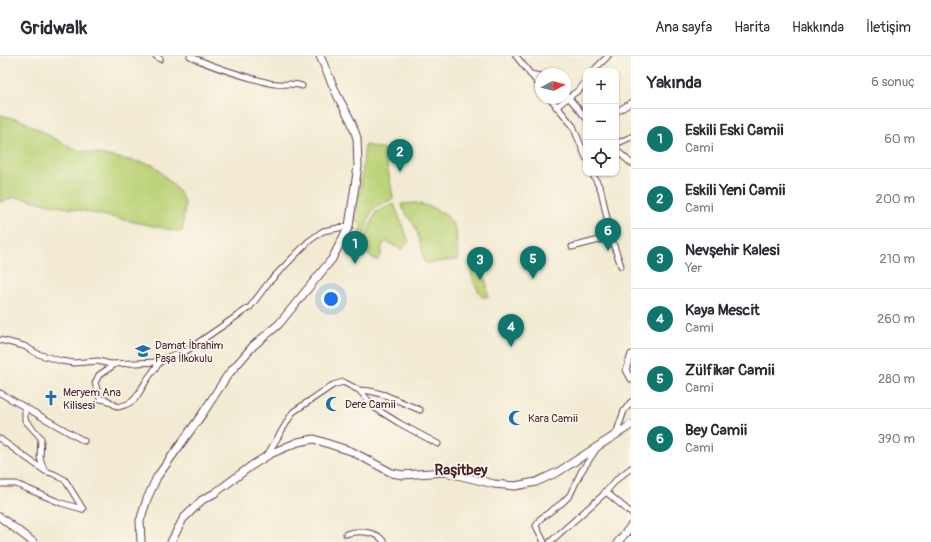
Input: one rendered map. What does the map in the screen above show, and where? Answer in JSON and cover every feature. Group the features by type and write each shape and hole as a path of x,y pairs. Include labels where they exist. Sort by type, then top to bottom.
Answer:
{"main road":[{"path":"140,542 140,522 147,499 157,477 203,413 227,376 253,346 279,324 332,259 349,226 358,166 357,138 351,121 338,97 320,56"},
{"path":"170,542 183,519 202,500 266,456 298,442 314,439 351,451 392,473 404,475 444,472 494,484 515,486 536,482 558,472 631,425"},
{"path":"0,517 33,542"},
{"path":"618,542 631,526"},
{"path":"628,542 631,539"}],"street":[{"path":"190,56 271,84 286,85 295,83 302,86"},
{"path":"516,56 535,80"},
{"path":"596,68 608,56"},
{"path":"529,74 535,75"},
{"path":"571,96 583,85"},
{"path":"571,99 583,114"},
{"path":"619,110 631,103"},
{"path":"554,104 556,107 560,108 583,142"},
{"path":"556,107 560,104"},
{"path":"619,143 631,137"},
{"path":"619,153 631,163"},
{"path":"594,176 601,190 611,237 621,266"},
{"path":"119,364 110,366 99,375 95,383 100,399 107,400 118,407 128,405 138,397 145,383 160,362 170,356 186,351 250,308 269,282 309,241 323,231 349,226"},
{"path":"572,247 611,237"},
{"path":"0,340 24,346 38,354 74,363 98,361 110,364 160,362"},
{"path":"631,354 628,368 631,379"},
{"path":"266,456 293,412 333,385 343,382 359,390 384,395 420,410"},
{"path":"359,390 375,408 398,423 438,444"},
{"path":"0,393 84,441"},
{"path":"616,434 624,411 631,402"},
{"path":"25,408 25,420 41,438 40,458 45,471"},
{"path":"0,439 45,471 65,480 83,509 61,503 16,484 0,484"},
{"path":"544,542 536,526 540,519 562,503 570,495 581,472 597,448"},
{"path":"550,542 617,479 631,468"},
{"path":"605,491 631,513"},
{"path":"346,534 370,532 381,538 384,542"}],"green space":[{"path":"0,115 21,120 73,149 154,165 181,194 185,205 182,232 16,197 0,202"},
{"path":"365,145 384,149 393,197 392,200 380,204 371,212 364,234 359,241 357,238 362,224 354,221 361,186"},
{"path":"416,203 432,207 447,216 456,229 458,260 425,263 416,229 401,204"},
{"path":"394,204 409,242 402,249 386,242 382,245 381,255 377,261 360,248 364,242 376,212"},
{"path":"475,266 482,271 484,275 487,284 488,297 482,297 474,282 471,271 472,267"}],"place":[{"name":"Eskili Yeni Camii","path":"400,172"},
{"name":"Bey Camii","path":"608,251"},
{"name":"Eskili Eski Camii","path":"355,264"},
{"name":"Zülfikar Camii","path":"533,279"},
{"name":"Nevşehir Kalesi","path":"480,280"},
{"name":"Kaya Mescit","path":"511,347"},
{"name":"Damat İbrahim Paşa İlkokulu","path":"143,351"},
{"name":"Meryem Ana Kilisesi","path":"51,398"},
{"name":"Dere Camii","path":"333,404"},
{"name":"Kara Camii","path":"516,418"}],"district":[{"name":"Raşitbey","path":"461,470"}]}
